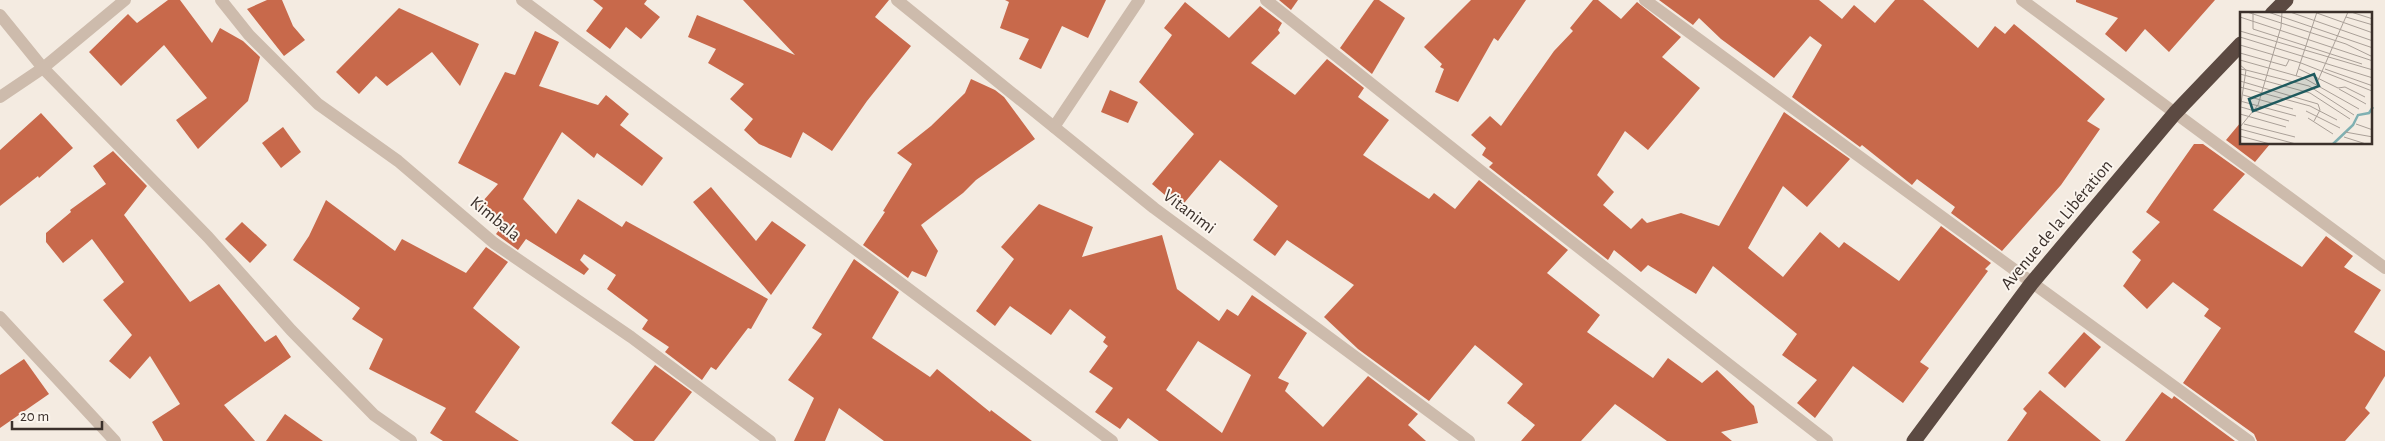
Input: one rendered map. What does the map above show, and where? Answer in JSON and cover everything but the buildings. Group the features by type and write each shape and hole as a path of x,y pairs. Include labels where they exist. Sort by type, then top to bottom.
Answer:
{"highway":[{"path":"2274,12 2286,0"},
{"name":"Avenue de la Libération","path":"1914,441 2031,284 2175,113 2240,45"}],"street":[{"path":"0,97 43,68 125,0"},
{"name":"Kimbala","path":"221,0 249,35 318,104 398,161 494,243 631,337 770,441"},
{"path":"522,0 1112,441"},
{"name":"Vitanimi","path":"897,0 1154,208 1470,441"},
{"path":"1054,127 1139,0"},
{"path":"1266,0 1490,178 1827,441"},
{"path":"1645,0 2031,284 2249,441"},
{"path":"2022,0 2385,268"},
{"path":"0,15 43,68 208,237 291,330 374,415 410,441"},
{"path":"0,317 115,441"}]}
